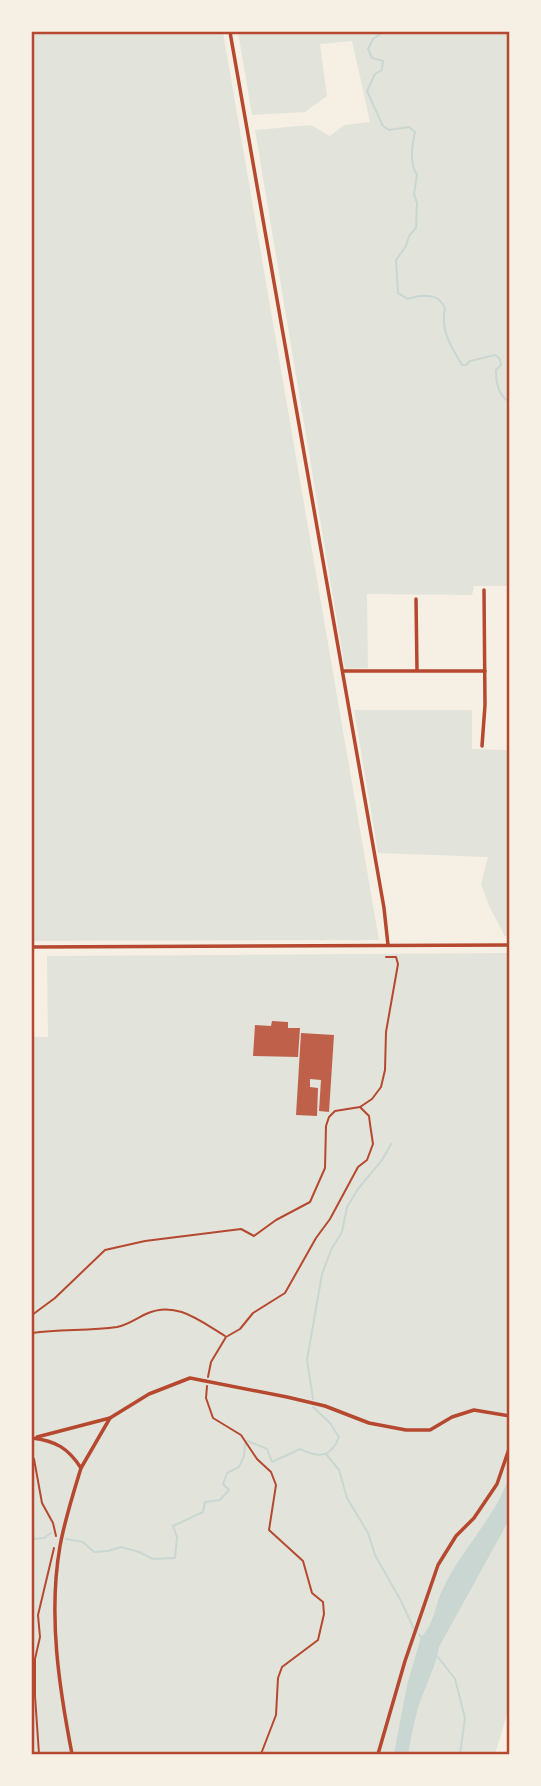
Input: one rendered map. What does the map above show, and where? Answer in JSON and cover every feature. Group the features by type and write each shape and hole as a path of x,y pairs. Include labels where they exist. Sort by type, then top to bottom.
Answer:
{"street":[{"path":"230,32 344,671 388,945"},
{"path":"482,746 484,590"},
{"path":"416,599 417,670"},
{"path":"344,671 485,671"},
{"path":"32,947 509,945"},
{"path":"32,1438 110,1419 149,1394 190,1378 325,1406 369,1423 406,1430 430,1430 452,1417 474,1410 509,1416"},
{"path":"72,1755 56,1649 60,1549 81,1468 110,1419"},
{"path":"32,1438 51,1440 72,1455 81,1468"},
{"path":"378,1755 405,1661 438,1566 456,1536 474,1518 497,1484 509,1446"}],"path":[{"path":"32,1315 55,1298 105,1250 145,1241 241,1229 254,1236 276,1220 310,1202 325,1168 326,1126 329,1117 335,1111 360,1107 372,1099 381,1087 385,1070 386,1032 398,964 396,957 386,957"},
{"path":"261,1755 276,1716 278,1678 282,1667 318,1640 324,1614 323,1602 312,1593 303,1561 269,1530 276,1485 271,1472 257,1459 240,1435 213,1418 206,1398 208,1380 211,1362 226,1336 240,1329 253,1312 285,1293 358,1167 367,1160 373,1144 369,1116 360,1107"},
{"path":"32,1333 68,1329 90,1331 122,1326 161,1308 191,1315 226,1336"},
{"path":"32,1458 42,1503 53,1523 56,1536"},
{"path":"39,1755 35,1696 35,1659 40,1637 38,1615 54,1548"}],"shaded area":[{"path":"32,32 223,32 379,940 32,941"},
{"path":"238,32 509,32 509,586 474,586 472,595 367,594 368,668 345,669 255,130 311,125 330,136 344,125 370,122 352,41 320,44 327,96 305,112 252,115"},
{"path":"354,710 472,710 472,749 509,750 509,936 505,936 481,884 488,857 378,853"},
{"path":"509,953 510,1705 495,1754 32,1754 32,1037 48,1037 47,956"},
{"path":"509,1477 509,1520 439,1647 417,1711 408,1754 394,1754 407,1685 421,1637 431,1622 441,1593 457,1563 495,1507"}],"building":[{"path":"272,1021 288,1022 288,1028 300,1028 298,1057 253,1056 255,1025 271,1026"},
{"path":"301,1033 334,1035 329,1112 319,1111 321,1080 310,1079 310,1087 318,1088 317,1116 296,1115"}],"waterway":[{"path":"383,32 373,39 368,49 372,58 383,61 382,70 375,74 367,91 383,126 389,130 409,127 415,132 412,154 417,175 414,194 417,203 416,228 396,260 398,293 408,299 427,296 440,301 445,308 447,338 462,365 495,355 500,359 501,365 496,370 497,384 510,403"},
{"path":"313,1399 307,1360 322,1274 331,1250 342,1232 347,1207 391,1144"},
{"path":"248,1441 267,1449 272,1462 300,1449 319,1455 328,1452 339,1437 330,1423 313,1407"},
{"path":"66,1539 83,1542 94,1552 121,1547 153,1559 175,1558 177,1537 173,1526 203,1512 205,1502 220,1500 229,1490 223,1484 227,1473 239,1467 245,1444"},
{"path":"326,1454 339,1470 347,1498 368,1533 375,1555 414,1629"},
{"path":"32,1524 34,1539 44,1538 51,1533"},
{"path":"438,1657 455,1679 465,1718 460,1754"}]}
